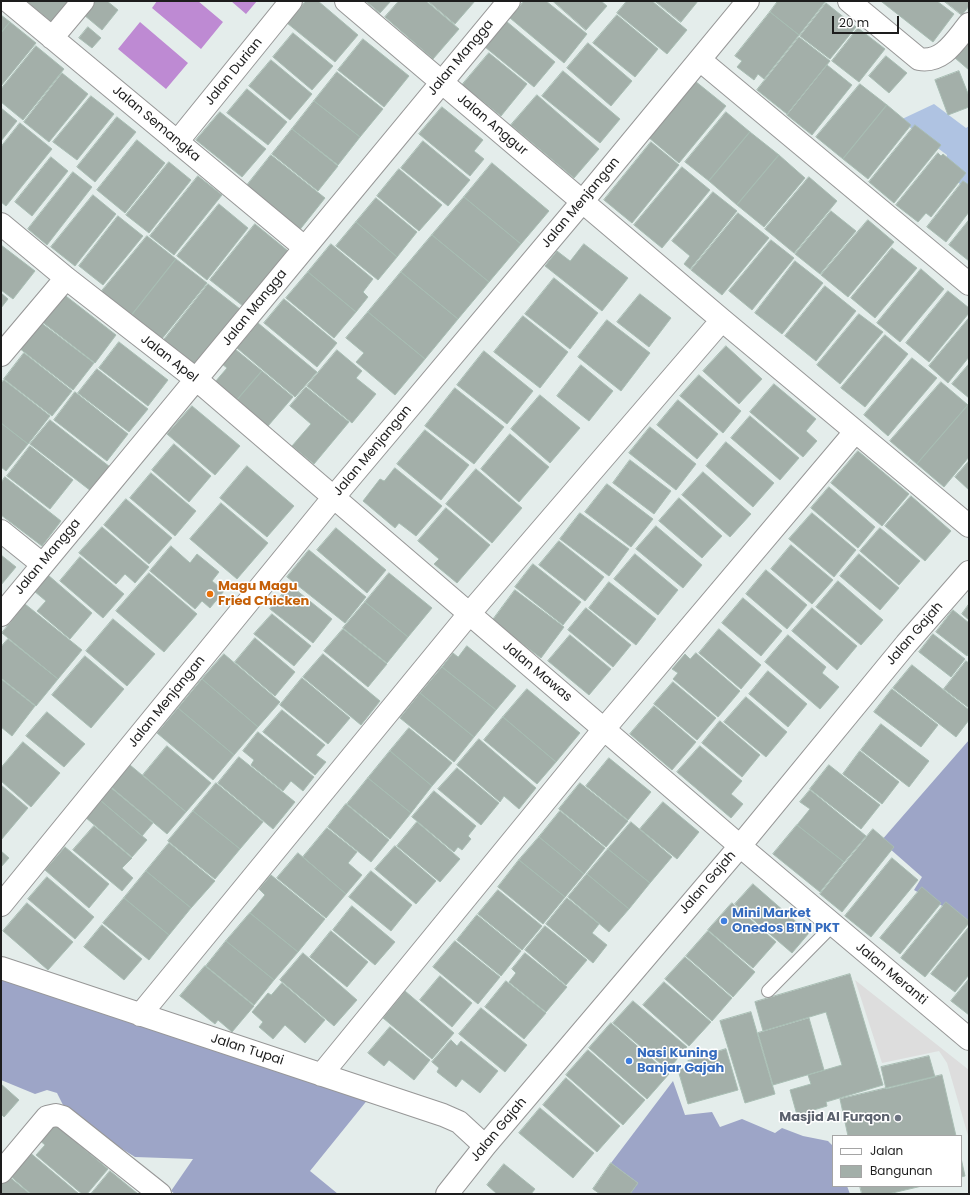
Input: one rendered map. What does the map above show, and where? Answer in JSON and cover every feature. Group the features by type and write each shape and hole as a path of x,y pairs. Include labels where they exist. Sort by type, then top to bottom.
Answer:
{"street":[{"name":"Jalan Semangka","path":"8,1 304,247"},
{"path":"52,38 83,1"},
{"name":"Jalan Durian","path":"177,142 291,1"},
{"name":"Jalan Anggur","path":"346,1 722,320 969,526"},
{"name":"Jalan Mangga","path":"1,614 197,380 304,247 509,1"},
{"name":"Jalan Menjangan","path":"1,905 333,498 582,202 748,1"},
{"path":"849,1 919,59 928,60 937,58 947,51 969,24"},
{"path":"700,60 969,284"},
{"name":"Jalan Apel","path":"1,224 66,278 197,380 333,498"},
{"path":"1,355 66,278"},
{"path":"140,1015 469,614 722,320"},
{"path":"321,1075 604,729 855,432"},
{"name":"Jalan Mawas","path":"333,498 740,846"},
{"path":"1,531 42,564"},
{"name":"Jalan Gajah","path":"447,1194 484,1146 740,846 906,644 969,572"},
{"name":"Jalan Meranti","path":"740,846 969,1039"},
{"name":"Jalan Tupai","path":"1,968 459,1122 484,1146"},
{"path":"1,1172 47,1117 56,1115 63,1117 160,1194"}],"lane":[{"path":"768,991 833,925"}],"shaded area":[{"path":"157,1 198,1 223,22 201,49 152,8"},
{"path":"231,1 257,1 246,14"},
{"path":"140,22 188,63 166,89 118,49"},
{"path":"934,104 966,128 969,126 969,192 944,170 947,155 900,120"},
{"path":"969,740 969,921 914,890 922,877 881,841"},
{"path":"1,973 369,1098 310,1171 338,1194 175,1194 171,1191 193,1159 135,1157 68,1115 57,1093 47,1090 35,1094 1,1080"},
{"path":"855,980 969,1070 969,1139 947,1063 939,1051 882,1063"},
{"path":"673,1081 685,1115 712,1112 720,1127 742,1119 775,1133 782,1128 803,1136 828,1141 832,1145 832,1187 847,1187 850,1194 630,1194 638,1183 611,1163"}],"building":[{"path":"26,1 72,1 54,24"},
{"path":"95,1 107,1 118,10 102,30 84,15"},
{"path":"306,1 318,1 358,35 335,62 287,23"},
{"path":"366,1 391,1 380,13"},
{"path":"399,1 426,1 459,29 433,59 385,17"},
{"path":"428,1 475,1 455,24"},
{"path":"524,1 546,1 587,34 564,63 510,18"},
{"path":"553,1 601,1 607,6 586,30"},
{"path":"627,1 652,1 687,30 667,54 617,13"},
{"path":"655,1 698,1 681,22"},
{"path":"778,1 825,2 799,35 770,12"},
{"path":"937,1 954,14 933,42 882,2"},
{"path":"944,1 969,1 969,6 962,15"},
{"path":"826,3 856,27 830,59 800,36"},
{"path":"770,12 799,35 764,79 758,74 754,80 737,67 742,61 735,56"},
{"path":"1,15 10,22 1,33"},
{"path":"617,15 658,49 635,77 593,43"},
{"path":"506,21 555,62 534,87 485,47"},
{"path":"10,22 36,43 1,86 1,33"},
{"path":"88,27 101,38 92,48 79,38"},
{"path":"858,28 885,49 859,82 832,61"},
{"path":"293,33 333,66 312,90 273,57"},
{"path":"799,37 830,61 787,114 757,90"},
{"path":"363,39 409,76 384,107 338,70"},
{"path":"969,41 969,70 955,58"},
{"path":"588,43 632,81 611,106 567,68"},
{"path":"36,46 64,69 23,120 1,102 1,89"},
{"path":"489,53 527,84 501,116 462,85"},
{"path":"886,56 907,73 889,93 869,76"},
{"path":"271,60 312,94 290,120 249,86"},
{"path":"827,65 852,85 812,135 787,115"},
{"path":"563,71 620,119 600,143 542,96"},
{"path":"959,71 969,96 969,107 948,115 935,80"},
{"path":"337,72 383,109 360,137 314,101"},
{"path":"62,73 88,94 49,142 24,122"},
{"path":"695,81 726,106 679,163 648,137"},
{"path":"860,84 887,105 843,159 816,137"},
{"path":"247,89 287,122 268,145 227,113"},
{"path":"537,95 599,149 574,178 511,125"},
{"path":"91,96 114,114 77,160 53,142"},
{"path":"314,101 360,137 338,165 292,129"},
{"path":"887,105 911,125 868,179 843,159"},
{"path":"442,107 483,140 474,151 484,159 470,176 419,134"},
{"path":"1,108 17,121 1,141"},
{"path":"220,112 266,149 242,177 196,140"},
{"path":"726,112 750,132 709,181 685,162"},
{"path":"117,117 136,132 95,182 77,167"},
{"path":"20,123 52,149 6,206 1,202 1,147"},
{"path":"915,125 941,145 894,203 869,182"},
{"path":"292,129 338,166 318,191 272,154"},
{"path":"750,132 779,155 737,205 709,181"},
{"path":"137,140 165,163 125,213 97,190"},
{"path":"423,141 470,180 448,206 401,168"},
{"path":"651,142 679,165 632,223 604,200"},
{"path":"938,153 941,156 943,154 966,173 931,217 926,213 918,222 896,205"},
{"path":"271,155 325,198 298,232 244,189"},
{"path":"779,155 805,178 764,227 737,205"},
{"path":"51,157 68,171 32,216 15,202"},
{"path":"169,162 191,180 149,233 126,215"},
{"path":"492,163 549,211 521,244 464,197"},
{"path":"682,167 710,190 662,248 634,225"},
{"path":"399,169 442,205 419,231 377,196"},
{"path":"73,172 92,187 47,245 28,229"},
{"path":"198,176 222,195 174,255 150,236"},
{"path":"809,177 837,201 794,253 765,229"},
{"path":"963,181 969,185 969,212 946,242 927,227"},
{"path":"713,192 737,211 690,269 684,264 690,256 672,241"},
{"path":"93,195 116,214 75,266 51,247"},
{"path":"464,197 521,244 489,282 432,235"},
{"path":"376,198 417,232 397,257 356,222"},
{"path":"219,204 248,228 207,280 177,256"},
{"path":"831,211 856,231 820,274 795,254"},
{"path":"738,213 769,238 722,295 691,270"},
{"path":"118,216 143,236 103,285 79,266"},
{"path":"868,220 894,242 848,297 821,275"},
{"path":"969,220 969,261 949,245"},
{"path":"356,222 397,257 378,280 336,246"},
{"path":"255,224 288,251 243,306 210,280"},
{"path":"432,235 489,282 458,319 401,272"},
{"path":"147,236 176,259 131,316 101,292"},
{"path":"771,240 794,258 752,310 729,291"},
{"path":"331,244 373,279 363,292 368,297 356,312 308,272"},
{"path":"584,244 628,278 602,311 545,266 557,251 570,261"},
{"path":"1,245 35,271 13,299 1,290"},
{"path":"892,248 917,268 875,318 851,298"},
{"path":"176,259 207,283 161,340 131,316"},
{"path":"795,261 823,283 782,334 755,313"},
{"path":"921,269 944,289 900,342 877,323"},
{"path":"308,272 356,312 334,338 286,298"},
{"path":"401,272 458,319 425,359 368,312"},
{"path":"554,278 598,313 570,349 525,314"},
{"path":"208,284 240,309 194,366 163,341"},
{"path":"825,286 856,311 816,361 785,336"},
{"path":"948,291 969,308 969,313 929,362 906,343"},
{"path":"1,293 8,299 1,308"},
{"path":"62,293 116,335 95,363 41,321"},
{"path":"640,294 671,318 649,347 617,322"},
{"path":"284,299 337,343 317,367 264,323"},
{"path":"368,312 425,359 395,395 356,362 364,353 346,338"},
{"path":"859,314 883,332 840,384 817,365"},
{"path":"523,316 568,352 540,388 494,352"},
{"path":"969,318 969,357 948,383 929,366"},
{"path":"607,320 650,353 621,391 578,357"},
{"path":"40,322 94,363 73,390 19,348"},
{"path":"258,323 317,372 295,397 237,348"},
{"path":"885,335 908,354 865,407 841,388"},
{"path":"119,342 168,380 148,406 99,368"},
{"path":"726,346 762,379 739,404 703,371"},
{"path":"235,349 262,371 237,400 215,382 227,368 222,364"},
{"path":"337,350 362,371 356,378 376,394 352,423 307,386"},
{"path":"484,351 533,391 507,424 457,385"},
{"path":"24,353 72,391 52,416 4,379"},
{"path":"912,358 937,378 888,436 864,415"},
{"path":"969,364 969,398 952,384"},
{"path":"581,365 613,391 589,421 557,396"},
{"path":"97,369 148,409 129,432 78,393"},
{"path":"262,371 293,397 268,426 237,400"},
{"path":"699,375 741,411 723,433 680,396"},
{"path":"4,380 50,416 28,444 1,423 1,383"},
{"path":"941,382 968,405 917,464 890,441"},
{"path":"774,384 816,419 806,431 817,441 803,457 750,412"},
{"path":"306,387 349,422 314,464 292,446 311,424 290,406"},
{"path":"455,388 504,427 474,464 425,426"},
{"path":"75,392 128,434 107,461 54,420"},
{"path":"540,395 580,428 550,463 511,429"},
{"path":"678,400 718,434 697,459 657,425"},
{"path":"968,405 969,457 944,487 917,464"},
{"path":"192,406 240,446 215,475 167,434"},
{"path":"750,416 799,458 780,480 731,438"},
{"path":"50,420 110,467 91,491 30,444"},
{"path":"1,423 28,444 6,471 1,467"},
{"path":"650,427 696,464 676,490 629,453"},
{"path":"425,430 469,465 441,500 397,464"},
{"path":"510,434 549,467 519,502 481,469"},
{"path":"726,442 774,483 753,507 706,466"},
{"path":"174,444 211,476 189,502 152,470"},
{"path":"30,446 73,480 50,509 7,476"},
{"path":"858,451 909,494 882,526 831,483"},
{"path":"630,460 671,491 654,514 613,483"},
{"path":"969,461 969,490 955,477"},
{"path":"247,466 294,506 267,537 220,498"},
{"path":"395,468 442,506 416,536 399,523 395,528 363,501 380,479 384,481"},
{"path":"476,469 522,508 492,543 446,504"},
{"path":"703,472 751,514 730,537 682,495"},
{"path":"151,473 196,511 175,536 130,498"},
{"path":"5,477 61,521 42,546 1,515 1,483"},
{"path":"607,484 653,519 631,547 585,512"},
{"path":"829,487 875,527 858,548 811,508"},
{"path":"911,496 951,531 925,561 885,526"},
{"path":"679,498 722,536 702,558 659,521"},
{"path":"126,499 172,538 149,564 104,525"},
{"path":"221,503 268,543 237,579 190,539"},
{"path":"446,508 490,545 457,583 434,564 439,559 418,541"},
{"path":"580,513 629,549 609,576 560,539"},
{"path":"812,513 856,550 834,577 789,539"},
{"path":"656,526 702,565 683,588 636,549"},
{"path":"102,527 149,567 135,583 125,574 116,584 79,553"},
{"path":"336,528 386,570 367,593 317,550"},
{"path":"880,528 920,561 899,585 860,551"},
{"path":"559,541 604,577 585,601 539,565"},
{"path":"791,545 833,580 812,604 771,569"},
{"path":"171,546 190,563 197,554 219,572 212,581 224,591 210,608 202,601 195,609 150,571"},
{"path":"309,550 366,597 345,623 287,577"},
{"path":"635,554 678,590 658,615 614,579"},
{"path":"859,554 899,588 880,610 840,576"},
{"path":"1,555 16,567 1,585"},
{"path":"80,557 124,594 103,618 60,581"},
{"path":"533,564 581,602 563,625 515,587"},
{"path":"766,570 807,605 787,629 746,594"},
{"path":"149,573 197,614 164,652 116,611"},
{"path":"389,573 432,608 408,637 365,602"},
{"path":"48,575 92,613 70,639 37,611 46,601 34,591"},
{"path":"838,581 883,620 861,645 816,607"},
{"path":"609,582 656,619 636,645 589,608"},
{"path":"290,585 332,619 313,643 270,609"},
{"path":"515,590 564,627 541,658 492,621"},
{"path":"743,598 782,631 761,656 722,623"},
{"path":"365,602 408,637 387,663 343,628"},
{"path":"25,604 82,650 58,679 2,633"},
{"path":"969,604 969,620 962,614"},
{"path":"586,608 631,645 613,667 568,630"},
{"path":"812,608 857,646 837,670 792,631"},
{"path":"953,610 969,623 969,653 967,656 936,632"},
{"path":"272,614 311,646 294,666 254,634"},
{"path":"113,619 155,654 127,686 86,651"},
{"path":"343,629 387,664 368,687 324,651"},
{"path":"719,629 761,665 741,689 699,653"},
{"path":"933,634 965,659 951,677 919,652"},
{"path":"570,635 611,669 589,695 548,661"},
{"path":"788,635 826,667 822,673 839,687 820,709 765,662"},
{"path":"255,638 295,672 275,696 235,662"},
{"path":"8,639 58,679 36,706 1,678 1,647"},
{"path":"467,646 516,686 496,710 442,667 453,653 458,657"},
{"path":"696,653 740,691 718,717 673,679 678,673 672,669 685,654 690,659"},
{"path":"224,654 280,702 258,727 202,679"},
{"path":"323,654 380,701 361,725 303,677"},
{"path":"85,656 124,689 91,728 52,695"},
{"path":"966,661 969,663 969,708 944,689"},
{"path":"912,665 969,710 969,720 956,737 893,688"},
{"path":"442,667 496,710 474,737 420,693"},
{"path":"768,671 807,704 788,727 749,694"},
{"path":"302,678 350,718 328,744 280,705"},
{"path":"1,679 35,706 12,736 1,727"},
{"path":"202,679 258,727 234,755 178,708"},
{"path":"673,682 716,718 697,740 654,704"},
{"path":"527,689 580,733 556,762 503,717"},
{"path":"892,689 938,725 921,747 874,712"},
{"path":"420,693 474,737 454,762 400,718"},
{"path":"746,697 787,732 766,757 724,722"},
{"path":"654,706 696,742 672,770 630,734"},
{"path":"178,708 234,755 213,780 157,733"},
{"path":"282,710 325,745 316,755 326,762 315,775 263,732"},
{"path":"47,712 85,744 64,767 26,736"},
{"path":"503,717 556,762 537,784 484,740"},
{"path":"720,721 760,755 742,777 702,743"},
{"path":"881,724 929,761 909,787 861,750"},
{"path":"409,728 452,763 432,786 390,751"},
{"path":"258,732 314,777 303,791 291,781 283,791 251,765 254,760 243,751"},
{"path":"479,739 536,788 519,809 504,796 500,802 457,765"},
{"path":"23,742 60,773 31,807 1,781 1,768"},
{"path":"167,746 211,783 186,812 143,775"},
{"path":"700,746 742,781 731,794 743,804 731,818 677,772"},
{"path":"390,751 432,786 411,813 368,778"},
{"path":"860,751 899,782 882,804 843,774"},
{"path":"239,757 295,802 273,829 218,783"},
{"path":"609,758 651,792 628,820 586,786"},
{"path":"130,765 186,812 167,834 111,787"},
{"path":"829,765 880,805 861,829 810,789"},
{"path":"457,768 499,803 481,825 438,789"},
{"path":"368,778 411,813 390,839 347,804"},
{"path":"216,783 263,822 240,849 193,811"},
{"path":"580,783 628,821 606,847 559,809"},
{"path":"1,785 28,808 1,840"},
{"path":"110,787 153,823 142,836 100,800"},
{"path":"810,790 866,836 844,862 797,825 810,809 800,802"},
{"path":"434,791 476,826 468,836 471,839 462,850 458,847 454,852 412,817"},
{"path":"100,800 147,840 132,857 85,817"},
{"path":"663,802 699,832 677,859 640,829"},
{"path":"346,804 389,840 371,862 328,827"},
{"path":"193,811 240,849 215,879 168,841"},
{"path":"560,811 605,848 584,874 539,837"},
{"path":"417,822 460,859 440,882 397,846"},
{"path":"631,822 672,857 650,883 608,849"},
{"path":"797,825 844,862 820,892 773,854"},
{"path":"94,826 132,858 122,868 133,878 122,891 73,850"},
{"path":"327,828 357,852 348,863 362,875 346,894 303,857"},
{"path":"873,829 894,847 842,912 820,894"},
{"path":"539,837 584,874 565,897 519,860"},
{"path":"169,843 215,881 191,908 146,871"},
{"path":"395,846 436,881 416,904 375,869"},
{"path":"65,847 109,884 89,908 45,870"},
{"path":"608,849 650,883 629,909 587,874"},
{"path":"1,851 9,858 1,867"},
{"path":"298,853 346,894 326,918 277,878"},
{"path":"892,858 918,880 871,937 845,916"},
{"path":"519,860 565,897 543,924 498,887"},
{"path":"146,871 191,908 169,935 124,898"},
{"path":"371,871 412,905 391,931 349,897"},
{"path":"587,874 629,909 609,932 568,897"},
{"path":"271,875 325,919 298,952 250,913 265,895 259,889"},
{"path":"47,877 94,917 75,939 28,899"},
{"path":"753,884 809,933 792,953 735,904"},
{"path":"922,887 941,903 900,954 880,938"},
{"path":"498,890 542,926 522,950 478,914"},
{"path":"124,898 169,935 149,960 103,923"},
{"path":"567,898 599,924 592,933 607,945 593,963 546,924"},
{"path":"946,902 969,921 969,923 925,977 901,958"},
{"path":"27,903 73,942 48,970 3,931"},
{"path":"732,903 776,942 753,968 708,930"},
{"path":"352,906 395,942 375,965 333,930"},
{"path":"250,913 298,952 274,980 226,941"},
{"path":"477,915 521,951 501,976 457,940"},
{"path":"102,925 142,959 124,980 84,947"},
{"path":"545,926 587,960 566,985 525,950"},
{"path":"969,927 969,975 955,992 931,974"},
{"path":"331,931 368,962 347,987 310,957"},
{"path":"708,931 755,972 733,997 686,956"},
{"path":"226,941 274,980 254,1005 206,966"},
{"path":"455,941 500,977 478,1004 433,967"},
{"path":"303,953 357,1000 334,1026 280,980"},
{"path":"525,953 567,987 546,1012 509,982 516,973 512,969"},
{"path":"685,957 732,998 712,1021 665,979"},
{"path":"205,966 254,1006 232,1032 218,1020 215,1024 180,996"},
{"path":"850,974 883,1085 826,1102 827,1106 797,1115 790,1090 811,1084 808,1075 842,1065 826,1012 763,1031 755,1002"},
{"path":"440,976 472,1003 452,1027 420,1000"},
{"path":"969,979 969,1015 951,1001"},
{"path":"506,981 546,1013 524,1039 485,1007"},
{"path":"664,982 711,1022 689,1046 643,1005"},
{"path":"282,983 325,1020 305,1043 285,1025 273,1039 259,1027 263,1022 252,1012 268,993 271,995"},
{"path":"405,991 454,1033 432,1059 383,1018"},
{"path":"633,1001 687,1047 668,1070 613,1023"},
{"path":"481,1008 527,1045 505,1072 459,1034"},
{"path":"751,1012 775,1094 745,1103 720,1021"},
{"path":"809,1018 824,1070 773,1085 758,1033"},
{"name":"Nasi Kuning Banjar Gajah","path":"611,1023 669,1074 647,1099 589,1048"},
{"path":"390,1027 430,1060 414,1080 389,1060 384,1066 368,1053"},
{"path":"451,1040 457,1046 461,1041 498,1071 480,1093 462,1079 456,1087 437,1072 439,1068 432,1062"},
{"path":"726,1049 738,1090 688,1104 678,1070 690,1066 688,1061"},
{"path":"588,1050 645,1100 623,1125 566,1075"},
{"path":"929,1056 935,1077 886,1089 881,1067"},
{"name":"Masjid Al Furqon","path":"942,1075 956,1135 848,1135 840,1099"},
{"path":"566,1078 620,1126 597,1152 543,1105"},
{"path":"1,1084 19,1100 4,1117 1,1114"},
{"path":"540,1108 594,1153 573,1178 519,1133"},
{"path":"52,1122 108,1169 87,1194 82,1194 36,1155 45,1145 38,1139"},
{"path":"28,1151 79,1194 31,1194 8,1174"},
{"path":"962,1162 965,1176 962,1177"},
{"path":"611,1163 638,1183 630,1194 600,1194 593,1189"},
{"path":"504,1164 535,1189 531,1194 497,1194 487,1185"},
{"path":"110,1171 138,1194 91,1194"},
{"path":"7,1175 30,1194 1,1194 1,1182"},
{"path":"860,1187 918,1187 888,1194 862,1194"}],"place":[{"name":"Magu Magu Fried Chicken","path":"210,594"},
{"name":"Mini Market Onedos BTN PKT","path":"724,921"},
{"name":"Nasi Kuning Banjar Gajah","path":"629,1061"},
{"name":"Masjid Al Furqon","path":"898,1118"}]}
